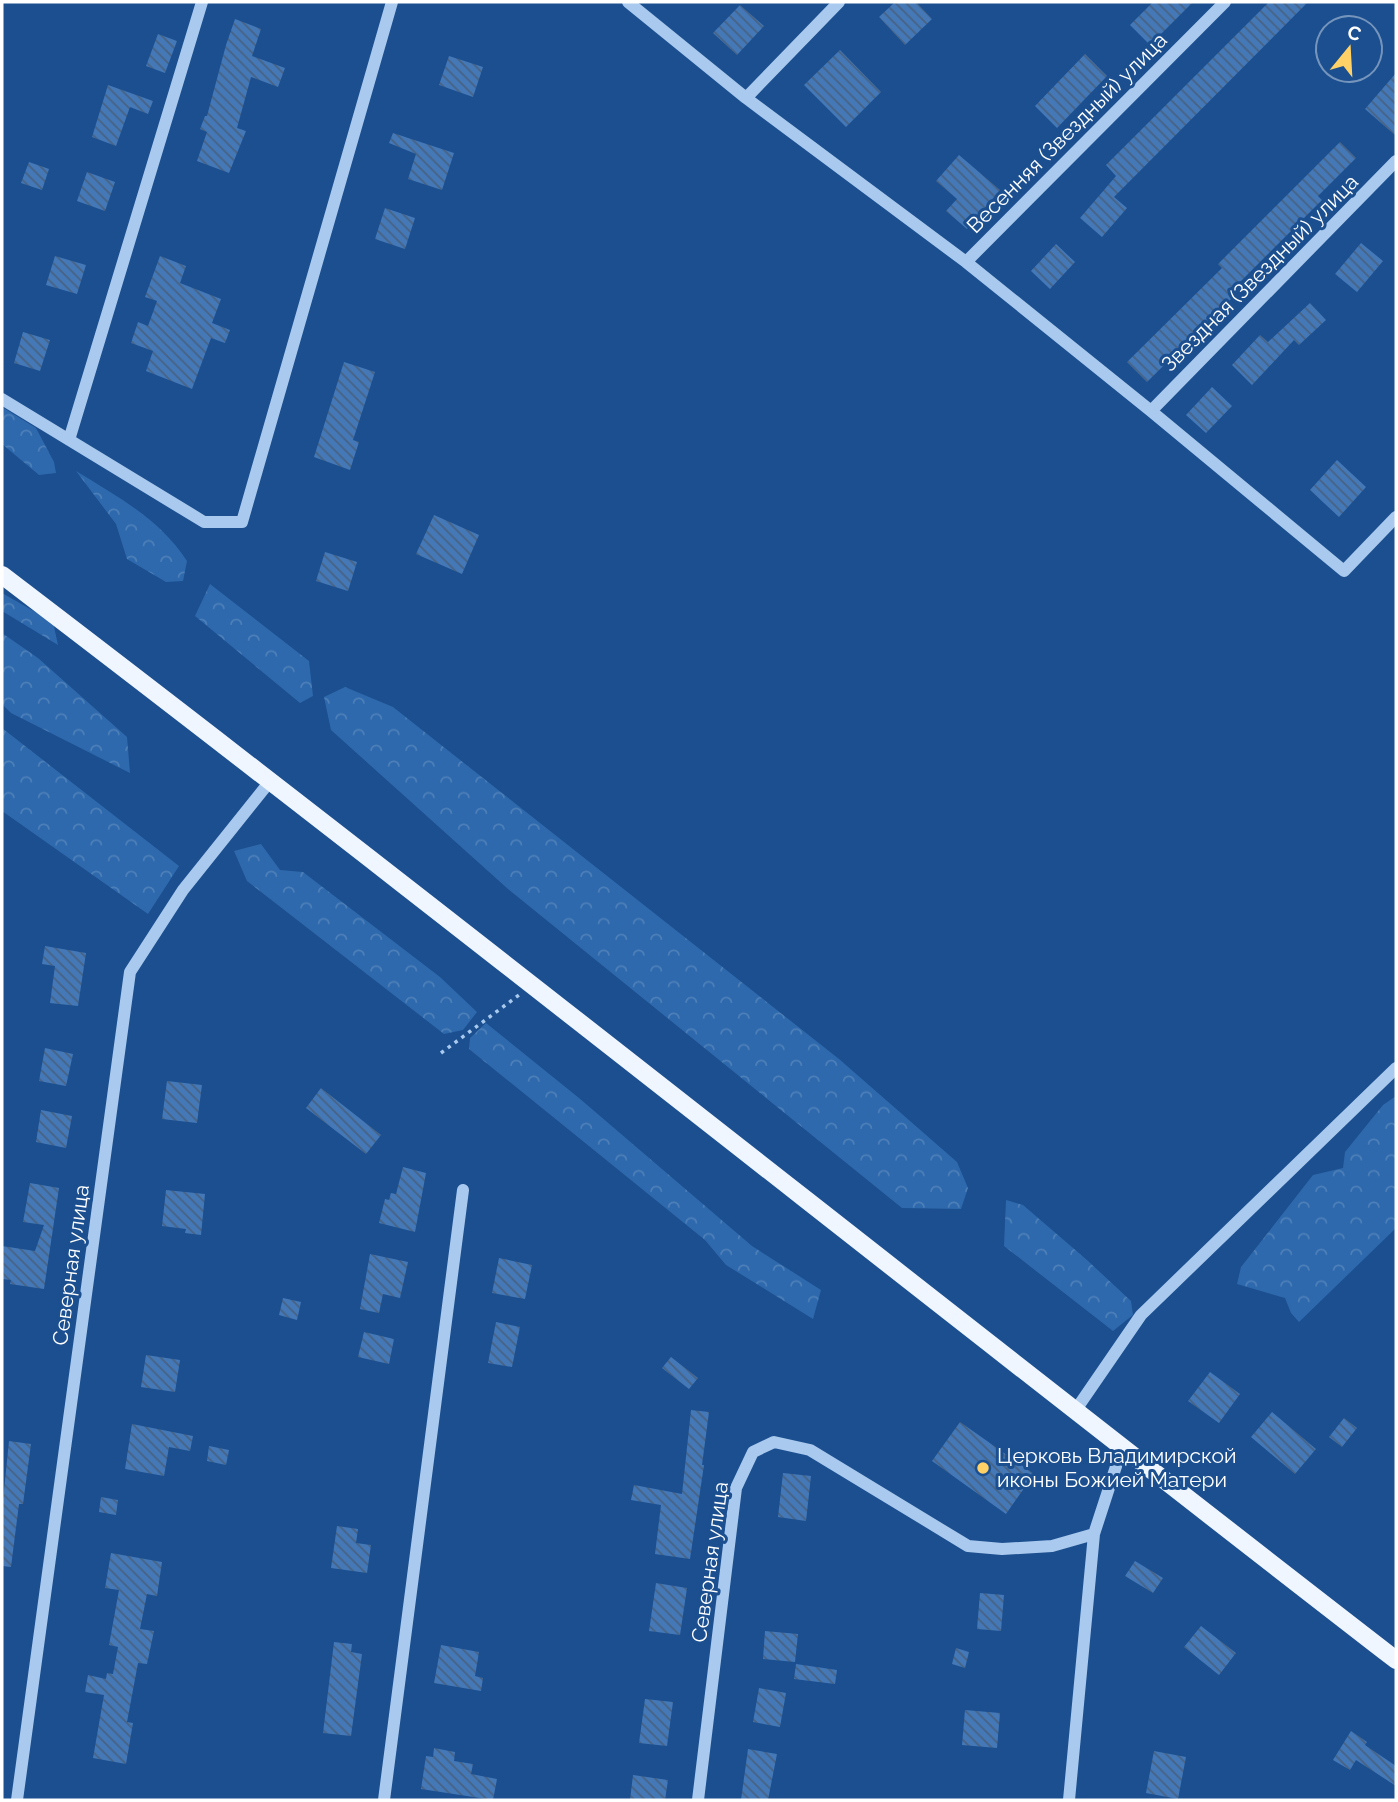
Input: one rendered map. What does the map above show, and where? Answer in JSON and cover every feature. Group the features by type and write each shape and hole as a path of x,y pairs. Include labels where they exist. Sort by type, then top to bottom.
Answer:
{"main road":[{"path":"2,575 271,780 1396,1660"}],"street":[{"path":"69,440 202,2"},
{"path":"2,399 204,522 242,522 392,2"},
{"path":"628,2 746,97 966,261 1344,571 1396,517"},
{"path":"746,97 839,2"},
{"name":"Весенняя (Звездный) улица","path":"966,261 1225,2"},
{"name":"Звездная (Звездный) улица","path":"1151,411 1396,162"},
{"name":"Северная улица","path":"17,1800 130,972 183,890 271,780"},
{"path":"1075,1411 1141,1315 1396,1068"},
{"path":"384,1800 463,1190"},
{"name":"Северная улица","path":"698,1800 736,1488 753,1452 774,1442 810,1450 968,1546 1002,1549 1052,1546 1094,1534"},
{"path":"1069,1800 1094,1534 1122,1448"}],"path":[{"path":"441,1053 532,985"}],"green space":[{"path":"2,407 36,428 54,462 56,473 39,475 2,444"},
{"path":"76,471 137,510 164,533 187,561 183,581 166,582 127,559 116,524"},
{"path":"210,584 309,661 313,696 300,703 195,616"},
{"path":"2,593 53,622 58,645 2,611"},
{"path":"2,633 38,658 127,737 130,773 11,713 2,704"},
{"path":"345,687 393,707 839,1059 957,1162 968,1188 961,1209 902,1208 508,889 331,730 324,697"},
{"path":"2,728 179,866 148,914 2,811"},
{"path":"261,844 280,870 303,872 440,977 477,1012 463,1030 444,1034 247,881 234,851"},
{"path":"486,1023 579,1098 752,1246 821,1290 813,1319 726,1265 705,1240 469,1049 470,1038"},
{"path":"1396,1096 1396,1228 1299,1322 1291,1313 1285,1298 1237,1284 1241,1267 1313,1175 1343,1168 1345,1152 1383,1105"},
{"path":"1006,1200 1023,1205 1087,1260 1131,1301 1133,1315 1113,1331 1004,1246"}],"building":[{"path":"895,2 916,2 932,19 905,45 879,17"},
{"path":"1153,2 1193,2 1150,45 1130,25"},
{"path":"1269,2 1308,2 1114,197 1127,208 1102,237 1080,218 1116,176 1106,165"},
{"path":"740,5 764,26 737,55 713,33"},
{"path":"235,19 261,29 252,56 285,68 278,87 251,77 237,128 246,131 229,173 197,161 207,132 200,129 207,116"},
{"path":"158,34 177,41 165,73 146,66"},
{"path":"840,50 881,92 846,127 804,85"},
{"path":"1085,54 1107,76 1057,128 1035,106"},
{"path":"449,56 483,67 473,97 439,85"},
{"path":"1396,73 1396,136 1365,109"},
{"path":"108,85 153,101 148,114 130,107 116,146 92,137"},
{"path":"393,133 454,153 442,190 408,179 416,154 389,143"},
{"path":"1340,142 1356,158 1318,196 1322,200 1228,294 1232,298 1147,382 1127,362 1222,268 1218,264"},
{"path":"959,155 1000,190 967,229 946,211 957,199 936,181"},
{"path":"29,162 49,169 42,190 21,183"},
{"path":"87,172 115,182 105,211 77,201"},
{"path":"385,208 415,218 405,249 375,239"},
{"path":"1361,243 1383,261 1357,292 1335,274"},
{"path":"1056,244 1075,262 1050,289 1031,271"},
{"path":"55,256 86,265 77,294 46,285"},
{"path":"160,256 186,266 180,283 221,299 212,323 230,330 225,343 211,338 192,389 146,371 153,351 131,343 138,322 148,326 157,301 145,297"},
{"path":"1310,303 1326,320 1299,345 1294,340 1252,385 1232,365 1260,335 1268,342"},
{"path":"23,332 50,340 40,371 14,363"},
{"path":"344,362 375,372 353,440 359,442 350,470 314,457"},
{"path":"1212,387 1232,406 1206,433 1186,415"},
{"path":"1337,460 1366,487 1339,517 1310,490"},
{"path":"434,515 479,535 462,574 416,554"},
{"path":"325,552 357,562 348,591 316,581"},
{"path":"45,946 86,953 78,1006 50,1003 55,966 42,964"},
{"path":"45,1048 73,1054 66,1086 39,1081"},
{"path":"167,1081 202,1085 197,1123 162,1119"},
{"path":"321,1088 381,1135 366,1154 306,1108"},
{"path":"41,1110 72,1116 66,1148 36,1142"},
{"path":"403,1167 426,1173 415,1232 379,1223 385,1199 389,1200 391,1193 396,1194"},
{"path":"30,1183 59,1188 44,1289 10,1284 11,1280 2,1279 2,1246 35,1251 44,1225 23,1222"},
{"path":"166,1190 205,1194 201,1235 185,1233 186,1229 162,1226"},
{"path":"370,1254 408,1262 400,1298 383,1294 379,1313 360,1309"},
{"path":"499,1258 532,1265 525,1299 492,1293"},
{"path":"283,1298 301,1302 297,1320 279,1315"},
{"path":"496,1322 520,1327 512,1367 488,1363"},
{"path":"364,1332 394,1339 389,1364 358,1357"},
{"path":"146,1355 180,1360 175,1392 141,1387"},
{"path":"671,1357 698,1378 689,1389 662,1368"},
{"path":"1210,1372 1240,1394 1219,1423 1188,1401"},
{"path":"691,1410 709,1412 690,1559 655,1554 661,1505 631,1500 634,1485 682,1494"},
{"path":"1272,1412 1316,1449 1295,1474 1251,1437"},
{"path":"1344,1418 1357,1428 1342,1447 1329,1437"},
{"name":"Церковь Владимирской иконы Божией Матери","path":"960,1422 1034,1474 1006,1514 932,1461"},
{"path":"132,1424 193,1436 190,1451 169,1447 164,1476 125,1469"},
{"path":"9,1441 31,1444 23,1504 19,1504 11,1567 2,1566 2,1510"},
{"path":"209,1446 229,1450 226,1465 207,1461"},
{"path":"783,1473 811,1476 806,1521 778,1517"},
{"path":"101,1497 118,1500 116,1515 99,1512"},
{"path":"337,1526 358,1529 356,1543 371,1545 367,1573 331,1568"},
{"path":"111,1553 162,1562 157,1596 147,1594 140,1629 154,1631 147,1664 138,1663 127,1722 133,1723 126,1764 93,1758 104,1695 85,1692 88,1675 106,1679 107,1673 113,1674 118,1647 109,1645 119,1590 105,1588"},
{"path":"1135,1561 1163,1578 1153,1593 1125,1576"},
{"path":"656,1583 687,1588 680,1635 649,1631"},
{"path":"980,1593 1004,1595 1001,1631 977,1629"},
{"path":"1201,1626 1236,1653 1219,1675 1184,1647"},
{"path":"765,1631 798,1634 795,1662 763,1659"},
{"path":"334,1642 352,1644 351,1652 362,1654 351,1736 323,1733"},
{"path":"441,1645 479,1652 475,1676 483,1678 481,1691 434,1683"},
{"path":"956,1648 969,1652 965,1668 952,1664"},
{"path":"796,1664 837,1670 835,1684 794,1679"},
{"path":"759,1688 786,1693 780,1727 753,1722"},
{"path":"645,1699 673,1702 667,1746 639,1743"},
{"path":"965,1710 1000,1713 997,1748 962,1745"},
{"path":"1351,1731 1367,1742 1365,1745 1396,1766 1396,1786 1356,1760 1350,1770 1333,1760"},
{"path":"434,1748 455,1752 454,1761 473,1764 471,1774 497,1779 493,1800 421,1789 426,1756 433,1757"},
{"path":"748,1749 777,1754 768,1800 741,1800"},
{"path":"1154,1751 1186,1757 1178,1799 1146,1793"},
{"path":"633,1775 668,1780 665,1800 630,1800"}],"place":[{"name":"Церковь Владимирской иконы Божией Матери","path":"983,1468"}]}
